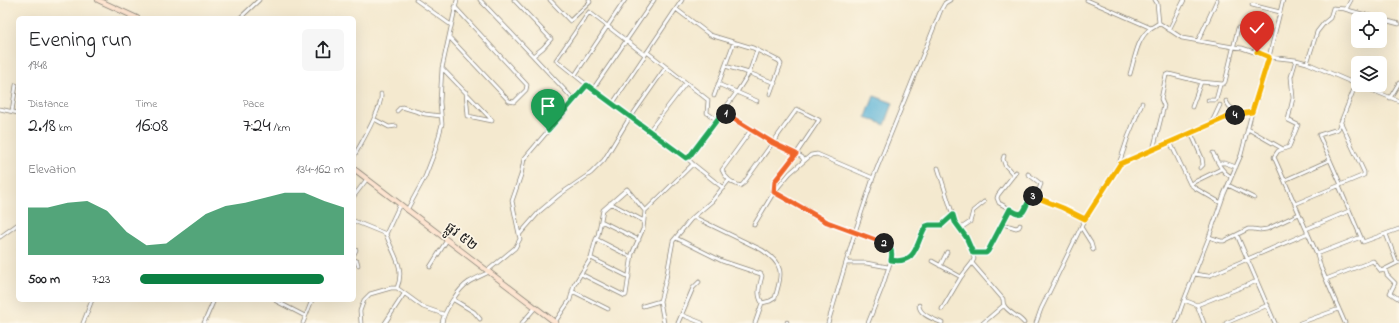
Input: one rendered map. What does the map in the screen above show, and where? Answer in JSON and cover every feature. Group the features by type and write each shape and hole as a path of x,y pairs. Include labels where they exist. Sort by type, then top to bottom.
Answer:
{"street":[{"path":"98,0 133,16"},
{"path":"242,16 259,0"},
{"path":"416,0 451,25"},
{"path":"407,210 426,177 442,124 440,102 442,68 457,0"},
{"path":"480,0 574,100"},
{"path":"514,0 551,39 533,56"},
{"path":"550,0 570,21 590,2 589,0"},
{"path":"575,75 625,0"},
{"path":"593,89 654,0"},
{"path":"613,103 682,0"},
{"path":"828,323 873,178 941,10 945,3 950,0"},
{"path":"1086,0 1151,28"},
{"path":"1155,0 1157,3 1159,23 1182,38 1233,48 1242,48 1269,57 1308,63 1351,81"},
{"path":"1169,30 1184,0"},
{"path":"1198,41 1217,0"},
{"path":"1176,323 1231,177 1241,155 1252,112 1269,57 1283,0"},
{"path":"1344,10 1351,0"},
{"path":"1252,5 1280,12"},
{"path":"449,37 509,101 514,102 526,90 527,85 455,7"},
{"path":"1308,63 1319,29 1330,18 1334,8 1399,24"},
{"path":"676,10 710,35 757,50 781,62 770,94"},
{"path":"717,120 707,113 708,100 666,67 589,12 556,58 556,61 687,158 723,188"},
{"path":"1130,74 1140,39 1144,33 1159,23"},
{"path":"1153,150 1164,106 1160,99 1166,75 1174,75 1200,82 1220,85 1225,82 1238,28"},
{"path":"714,96 734,42"},
{"path":"687,158 737,92 749,73 757,50"},
{"path":"1296,60 1291,77 1293,98 1288,120 1298,125 1289,147 1276,152 1274,157 1317,254 1345,323"},
{"path":"725,66 775,83"},
{"path":"519,235 540,211 559,195 591,173 604,160 631,117 666,67"},
{"path":"442,68 466,92 492,121 468,116 466,92"},
{"path":"1192,107 1200,82"},
{"path":"649,131 686,83"},
{"path":"1390,98 1399,83"},
{"path":"718,84 757,101"},
{"path":"12,111 16,85"},
{"path":"442,323 443,314 468,283 488,272 515,248 520,239 512,201 521,175 524,159 587,85"},
{"path":"1208,100 1216,100 1220,85"},
{"path":"1355,92 1338,129 1319,135 1362,240 1365,242 1399,229"},
{"path":"1376,92 1399,102"},
{"path":"356,148 374,119 381,102 381,94"},
{"path":"1226,101 1229,106 1239,114"},
{"path":"1036,323 1041,309 1085,219 1120,164 1128,137 1142,103"},
{"path":"1211,124 1220,105"},
{"path":"397,111 402,107 426,114 442,116"},
{"path":"0,109 16,112"},
{"path":"751,130 722,171 729,180 737,185 742,185 796,110 819,120 796,154 775,181 774,192"},
{"path":"723,112 773,143 802,157 804,161"},
{"path":"1120,164 1225,118 1252,112"},
{"path":"374,119 389,127 396,126"},
{"path":"1294,204 1364,175 1364,172 1341,123"},
{"path":"1248,129 1283,149"},
{"path":"1191,133 1202,158 1203,165 1200,168"},
{"path":"1170,142 1190,184 1194,188 1221,203"},
{"path":"1213,153 1224,174 1231,177"},
{"path":"754,225 774,192 790,173 812,155 817,154 873,178"},
{"path":"1004,156 1003,162 1015,173 997,198 999,202 1016,213 1022,213 1024,212 1031,197 1036,197 1085,219"},
{"path":"1284,180 1330,160"},
{"path":"1218,163 1236,167"},
{"path":"581,274 625,296 631,257 643,229 645,211 693,164"},
{"path":"938,168 955,222 966,237 974,258 942,309"},
{"path":"1190,184 1221,169"},
{"name":"ផ្លូវ ៥២","path":"356,171 555,322"},
{"path":"1028,174 1041,184 1036,197"},
{"path":"356,193 367,179"},
{"path":"664,323 660,301 666,279 672,245 676,238 694,218 707,207 729,180"},
{"path":"1228,185 1254,198"},
{"path":"555,322 570,300 574,285 591,258 598,236 603,210 627,189 645,211"},
{"path":"774,192 827,222 888,245 892,251 891,260 868,323"},
{"path":"960,228 970,222 973,211 984,202"},
{"path":"610,203 644,221"},
{"path":"386,234 400,204"},
{"path":"973,253 987,252 1010,209"},
{"path":"1306,230 1349,211"},
{"path":"1209,237 1221,241 1248,230 1260,230 1267,228 1299,214"},
{"path":"891,260 901,260 914,254 926,226 942,225 953,215"},
{"path":"694,218 772,256 781,271 775,298 762,303"},
{"path":"601,220 639,240"},
{"path":"356,221 386,234 399,263 400,281 397,288"},
{"path":"1003,224 1016,228 1020,225"},
{"path":"0,237 16,225"},
{"path":"1081,227 1091,243 1093,250"},
{"path":"1194,274 1208,276 1308,233"},
{"path":"1326,279 1373,261 1379,270 1385,269 1398,262 1386,234"},
{"path":"1237,235 1276,323"},
{"path":"1317,254 1361,237"},
{"path":"676,238 722,261 761,274 762,276 758,296 762,303 755,323"},
{"path":"596,239 631,257"},
{"path":"430,267 447,240"},
{"path":"940,266 947,252"},
{"path":"591,258 629,277"},
{"path":"356,261 358,265"},
{"path":"932,261 961,277"},
{"path":"846,263 866,263 888,267"},
{"path":"972,263 1003,299 1004,305 1021,318 1024,323"},
{"path":"1385,269 1387,275 1395,283 1390,293 1399,299"},
{"path":"1197,306 1257,281"},
{"path":"678,323 694,288 699,282"},
{"path":"361,323 361,307 364,300 370,294 391,288 397,288 422,307 443,314"},
{"path":"572,291 608,309"},
{"path":"385,323 404,294"},
{"path":"454,300 474,312 480,319"},
{"path":"1184,300 1197,306 1204,323"},
{"path":"643,306 660,301"},
{"path":"84,323 91,302"},
{"path":"204,323 213,302"},
{"path":"278,302 305,316"},
{"path":"303,323 311,302"},
{"path":"919,305 921,311 928,317 942,323"},
{"path":"983,323 1004,305"},
{"path":"1226,323 1268,305"},
{"path":"522,323 536,308"},
{"path":"1300,323 1339,309"},
{"path":"682,315 702,323"}],"water":[{"path":"874,96 893,103 885,125 866,117"}],"route":[{"path":"548,130 587,85 686,158 689,157 723,112 773,143 796,154 775,181 774,192 827,222 888,245 892,251 891,260 898,261 914,254 918,247 924,228 927,225 943,225 953,215 955,222 966,237 973,253 986,253 1010,209 1019,214 1024,212 1031,197 1035,196 1085,219 1120,164 1225,118 1252,112 1269,57 1257,52"}]}
